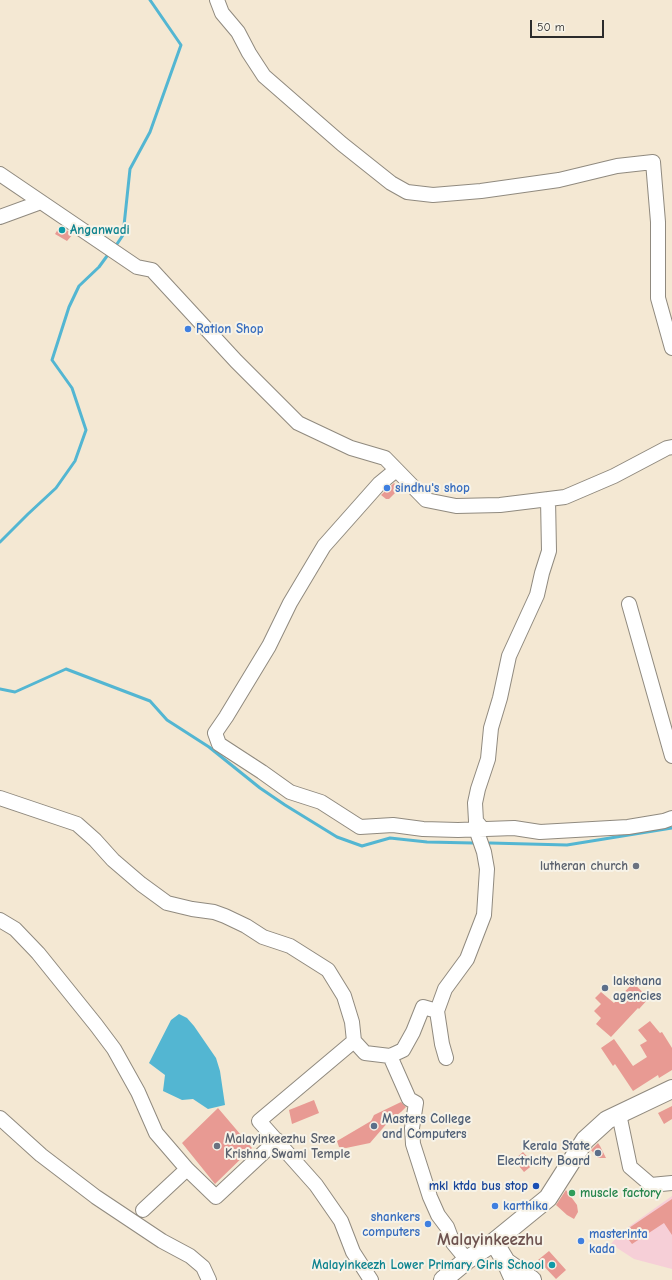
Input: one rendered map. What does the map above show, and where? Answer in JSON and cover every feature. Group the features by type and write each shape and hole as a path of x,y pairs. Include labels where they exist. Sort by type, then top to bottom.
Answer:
{"main road":[{"path":"443,1280 467,1260 494,1242 548,1198 585,1140 607,1120 672,1089"},
{"path":"494,1242 506,1262 514,1280"},
{"path":"506,1262 532,1280"}],"street":[{"path":"217,0 222,14 238,32 249,53 264,76 342,144 391,183 407,192 433,195 494,189 559,180 617,166 653,162 658,222 658,298 672,348"},
{"path":"0,174 136,267 152,270 236,361 298,423 350,448 385,458 426,500 456,506 500,505 565,497 614,476 667,448 672,447"},
{"path":"0,216 41,202"},
{"path":"396,470 379,484 324,546 290,603 269,646 215,733 219,744 290,792 321,802 360,827 393,824 422,829 478,826 514,828 540,832 628,827 664,821 672,818"},
{"path":"446,1058 442,1044 437,1011 445,989 467,959 484,915 487,869 475,803 488,759 491,728 500,698 509,656 537,595 549,551 548,499"},
{"path":"629,604 672,756"},
{"path":"0,798 77,824 95,840 113,860 141,884 167,903 214,912 225,916 246,926 263,937 290,946 328,970 344,996 352,1022 354,1041 365,1053 390,1056 403,1050 413,1032 423,1007 437,1011"},
{"path":"0,920 14,929 38,953 96,1025 114,1049 138,1092 156,1133 187,1169 216,1197 277,1140"},
{"path":"354,1041 259,1121 320,1191 341,1221 353,1252 371,1280"},
{"path":"390,1056 409,1099 416,1103 412,1128 413,1144 430,1197 438,1215 447,1227 454,1243 467,1260"},
{"path":"619,1114 630,1166 651,1185 672,1182"},
{"path":"0,1118 42,1155 96,1197 162,1240 190,1256 203,1267 209,1280"},
{"path":"143,1210 187,1169"}],"shaded area":[{"path":"672,1196 672,1269 634,1259 611,1244 620,1233"}],"water":[{"path":"179,1014 187,1018 194,1026 216,1058 220,1071 225,1105 208,1109 193,1099 182,1100 163,1091 165,1075 149,1063 171,1020"}],"building":[{"name":"Anganwadi","path":"60,226 73,234 67,241 55,234"},
{"path":"394,483 396,485 395,493 389,499 386,499 381,495"},
{"path":"633,983 649,998 611,1037 596,1024 601,1018 594,1011 601,1004 595,998 601,992 614,1003"},
{"path":"650,1021 660,1033 662,1032 672,1048 672,1070 659,1078 658,1075 633,1091 615,1064 613,1066 601,1048 614,1039 633,1066 647,1057 640,1045 647,1041 638,1030"},
{"path":"314,1100 319,1113 292,1124 289,1110"},
{"name":"Masters College and Computers","path":"401,1102 406,1107 389,1121 370,1143 346,1148 339,1147 337,1141 371,1121 374,1115"},
{"path":"672,1106 672,1119 664,1124 658,1113"},
{"name":"Malayinkeezhu Sree Krishna Swami Temple","path":"218,1108 252,1148 215,1184 182,1143"},
{"name":"Kerala State Electricity Board","path":"598,1143 606,1158 598,1158 591,1150"},
{"path":"523,1152 534,1164 524,1172 514,1160"},
{"path":"566,1190 577,1205 578,1212 574,1219 556,1205"},
{"path":"672,1199 672,1235 664,1223 632,1244 623,1232"},
{"name":"Malayinkeezh Lower Primary Girls School","path":"549,1251 566,1270 556,1279 538,1260"}],"waterway":[{"path":"117,244 123,235 130,169 150,132 181,45 150,0"},
{"path":"0,542 56,488 75,461 86,430 72,388 52,360 69,307 79,286 99,267 107,256"},
{"path":"0,689 15,692 66,669 150,701 167,720 209,747 260,788 337,837 362,846 390,838 427,842 473,843"},
{"path":"490,843 567,845 672,828"}],"place":[{"name":"Anganwadi","path":"62,230"},
{"name":"Ration Shop","path":"188,329"},
{"name":"sindhu's shop","path":"387,488"},
{"name":"lutheran church","path":"636,866"},
{"name":"lakshana agencies","path":"605,988"},
{"name":"Masters College and Computers","path":"374,1126"},
{"name":"Malayinkeezhu Sree Krishna Swami Temple","path":"217,1146"},
{"name":"Kerala State Electricity Board","path":"598,1153"},
{"name":"mkl ktda bus stop","path":"536,1186"},
{"name":"muscle factory","path":"572,1193"},
{"name":"karthika","path":"495,1206"},
{"name":"shankers computers","path":"428,1224"},
{"name":"masterinta kada","path":"581,1241"},
{"name":"Malayinkeezh Lower Primary Girls School","path":"552,1265"}],"district":[{"name":"Malayinkeezhu","path":"490,1240"}]}
